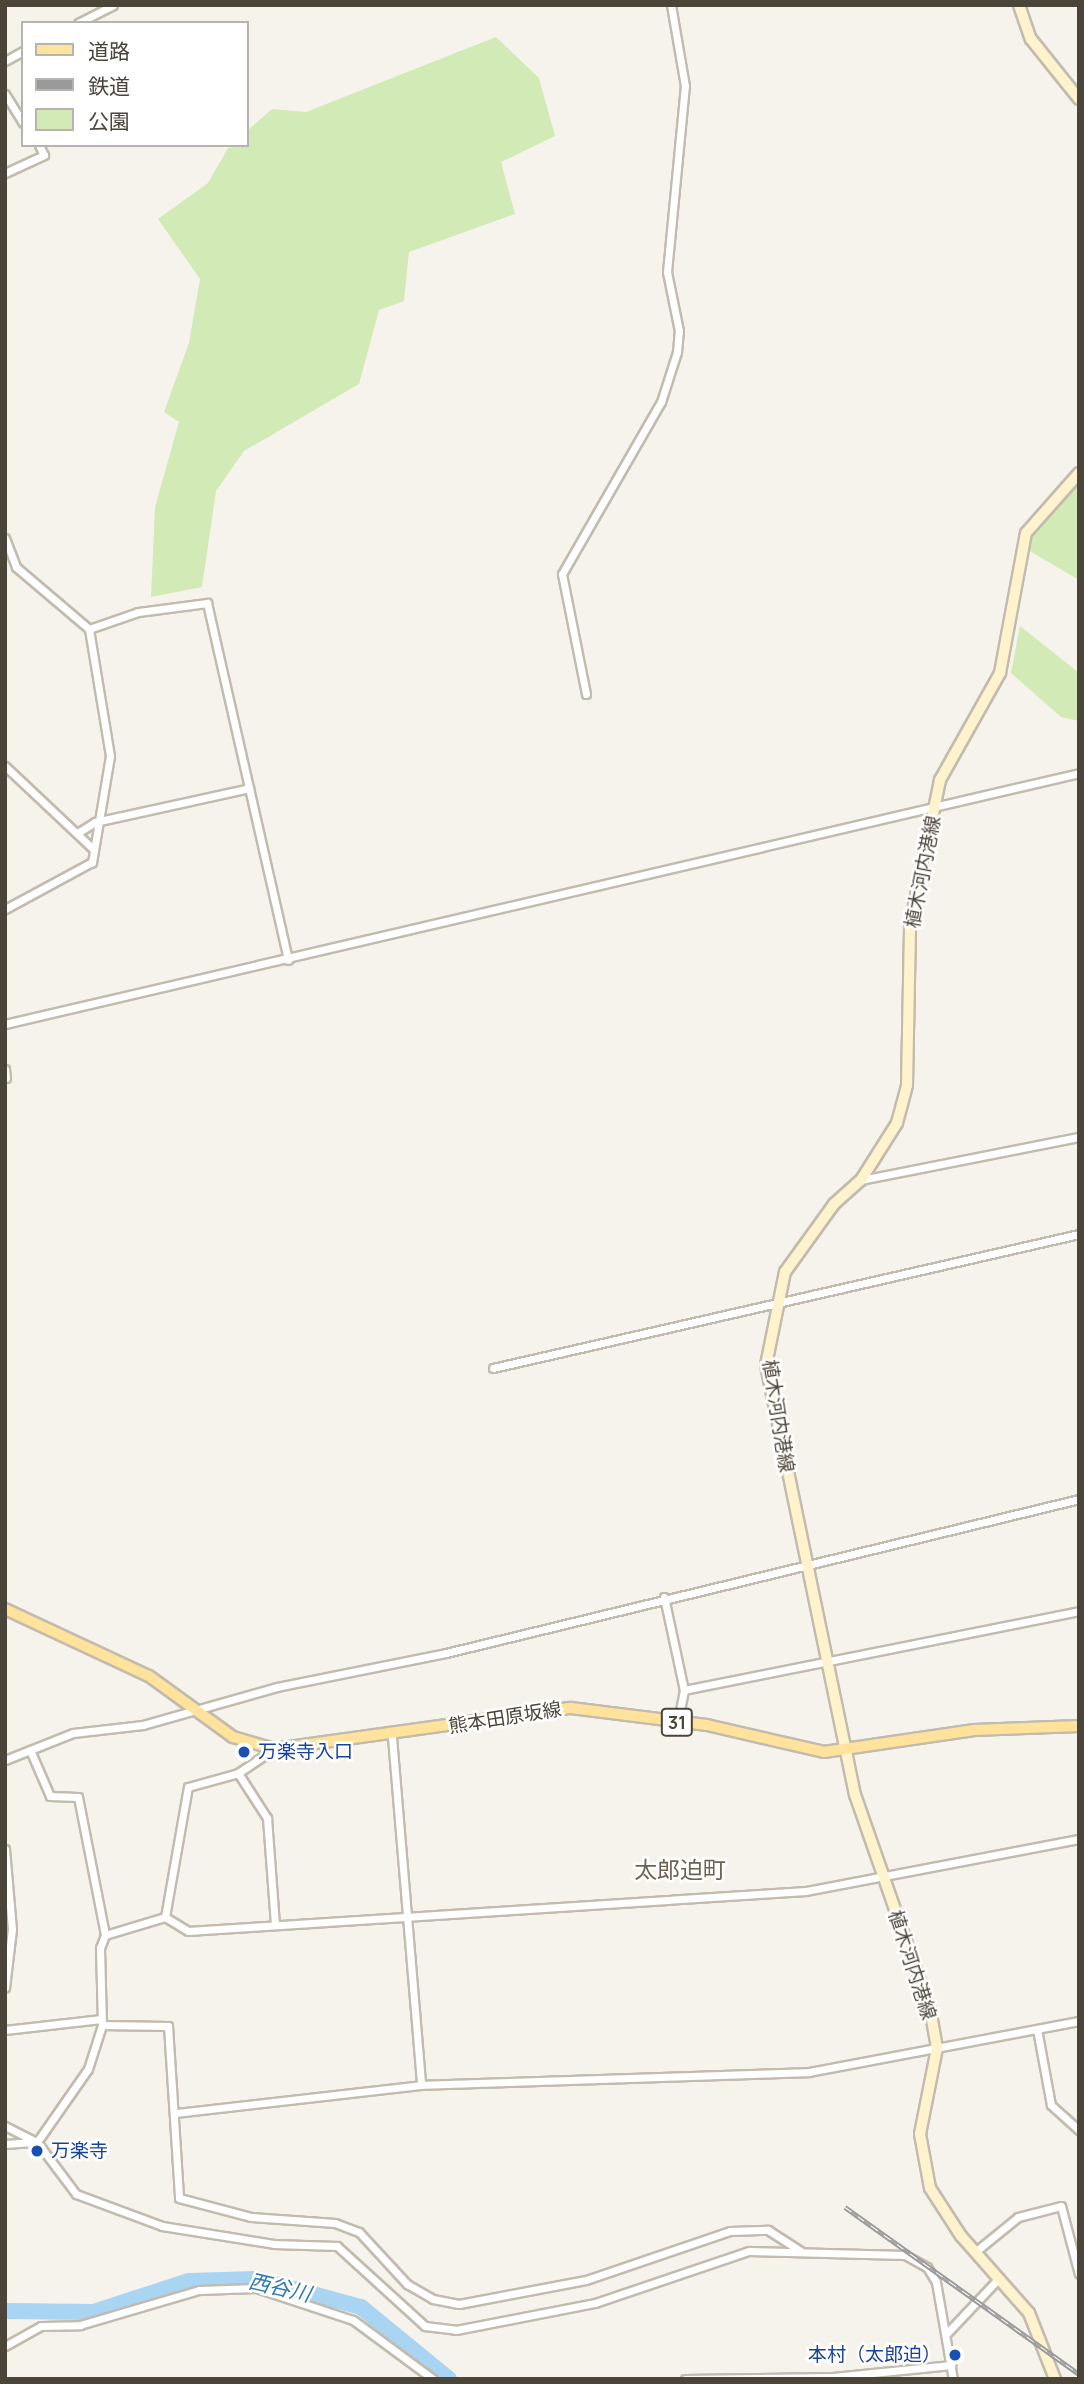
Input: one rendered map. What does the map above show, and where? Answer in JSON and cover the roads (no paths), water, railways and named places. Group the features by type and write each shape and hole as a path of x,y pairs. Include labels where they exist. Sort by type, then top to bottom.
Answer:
{"main road":[{"path":"1019,5 1031,39 1079,99"},
{"name":"植木河内港線","path":"1055,2379 1040,2331 942,2212 923,2163 920,2134 937,2048 843,1749 830,1661 766,1365 775,1304 785,1272 834,1204 861,1180 897,1123 907,1085 911,925 936,802 954,748 1000,673 1026,533 1079,472"},
{"name":"熊本田原坂線","path":"5,1609 149,1676 233,1737 274,1749 392,1737 571,1708 678,1722 807,1751 843,1749 974,1730 1079,1726"}],"street":[{"path":"82,21 113,5"},
{"path":"586,694 562,574 661,402 677,352 679,331 667,272 685,86 671,5"},
{"path":"5,61 21,52"},
{"path":"5,94 21,119"},
{"path":"5,173 44,155 40,147"},
{"path":"5,538 16,567 89,629 110,756 95,822 92,862 5,909"},
{"path":"89,629 138,612 207,603 288,960"},
{"path":"5,766 79,832 92,848"},
{"path":"5,1024 288,960 936,802 1079,772"},
{"path":"79,832 95,822 249,788"},
{"path":"5,1069 5,1077"},
{"path":"861,1180 1079,1137"},
{"path":"493,1368 1079,1234"},
{"path":"5,1760 73,1733 143,1725 807,1561 1079,1499"},
{"path":"664,1597 684,1690 678,1722"},
{"path":"684,1690 1079,1611"},
{"path":"392,1737 404,1917 421,2085"},
{"path":"165,1917 188,1787 237,1773 274,1749"},
{"path":"5,2144 37,2141 88,2069 102,2022 100,1948 106,1935 78,1797 50,1796 30,1750"},
{"path":"237,1773 267,1818 275,1925"},
{"path":"106,1935 165,1917 188,1931 806,1891 1079,1839"},
{"path":"5,1849 12,1929 5,1988"},
{"path":"176,2113 421,2085 809,2072 1079,2021"},
{"path":"5,2030 102,2022 168,2026 176,2113 179,2198 251,2217 335,2222 359,2232 407,2284 433,2299 459,2304 586,2280 730,2231 768,2230 802,2252"},
{"path":"1037,2029 1051,2105 1079,2130"},
{"path":"5,2126 37,2141 76,2194 163,2226 274,2244 337,2246 425,2326 456,2330 594,2303 731,2255 802,2252 905,2255 927,2267 936,2282 948,2332 953,2379"},
{"path":"975,2252 1018,2217 1061,2206 1079,2274"},
{"path":"948,2332 999,2278"},
{"path":"5,2346 41,2326 80,2325 199,2290 256,2288 353,2320 433,2379"},
{"path":"685,2379 833,2377 951,2365"}],"waterway":[{"name":"西谷川","path":"5,2311 93,2312 189,2281 257,2279 361,2307 449,2379"}],"railway":[{"path":"845,2207 1079,2374"}],"place":[{"name":"万楽寺入口","path":"244,1752"},
{"name":"万楽寺","path":"37,2151"},
{"name":"本村（太郎迫）","path":"955,2355"}],"district":[{"name":"太郎迫町","path":"680,1869"}]}
